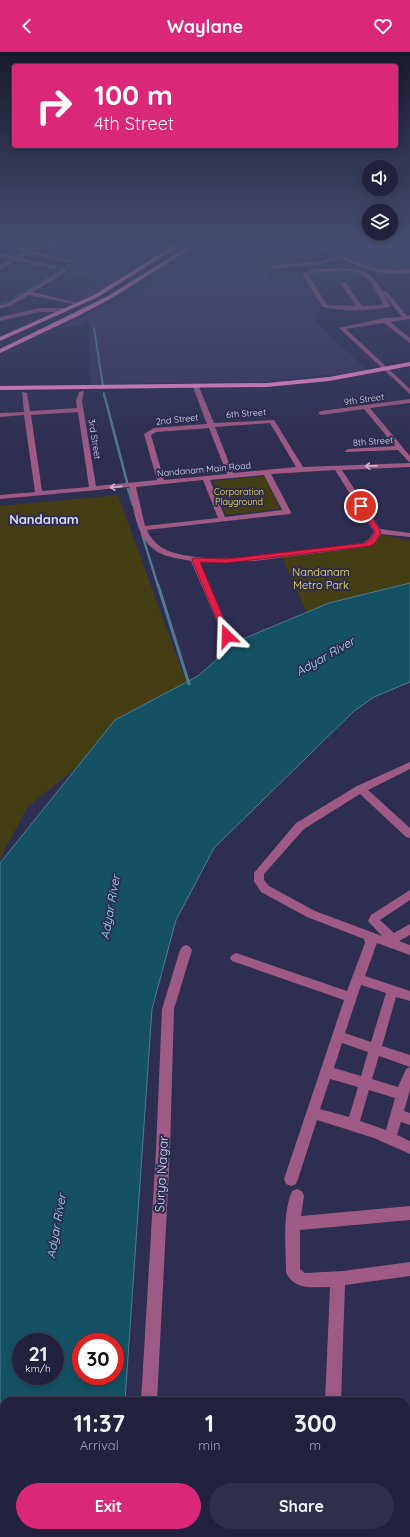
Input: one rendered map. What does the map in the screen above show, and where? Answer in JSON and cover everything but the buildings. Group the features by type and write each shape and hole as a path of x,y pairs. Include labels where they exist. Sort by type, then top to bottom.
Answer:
{"main road":[{"path":"0,339 56,313"},
{"path":"0,351 77,313"},
{"path":"0,388 273,389 326,383 410,364"},
{"path":"387,370 410,368"},
{"path":"0,392 82,392 197,389"}],"street":[{"path":"0,319 25,313"},
{"path":"408,318 384,320 342,328 410,392"},
{"path":"384,320 410,341"},
{"path":"197,389 231,476"},
{"path":"24,392 39,494"},
{"name":"3rd Street","path":"82,392 79,401 80,410 93,489"},
{"name":"9th Street","path":"321,414 410,401"},
{"path":"366,408 410,460"},
{"path":"0,415 80,410"},
{"name":"6th Street","path":"212,425 272,421 301,469"},
{"name":"2nd Street","path":"161,482 147,434 154,430 212,425"},
{"name":"8th Street","path":"348,451 399,448"},
{"name":"Nandanam Main Road","path":"0,497 301,469 410,465"},
{"path":"132,485 143,528 151,543 163,552 196,560 226,561 365,545 372,542 378,534 377,531 337,468"},
{"path":"143,528 287,512 266,472"},
{"path":"206,478 222,520"},
{"path":"377,531 410,536"},
{"path":"196,560 227,636"},
{"path":"410,765 361,789 300,826 259,873 260,881 265,889 310,914 410,950"},
{"path":"361,789 410,834"},
{"path":"410,894 375,918 374,921 391,937 395,938 410,929"},
{"path":"291,1179 351,996 359,979 371,943 369,936"},
{"name":"Surya Nagar","path":"149,1397 163,1150 168,1009 186,950"},
{"path":"236,958 351,996"},
{"path":"359,979 410,996"},
{"path":"352,1124 392,991"},
{"path":"338,1036 410,1061"},
{"path":"327,1072 402,1094"},
{"path":"390,1138 404,1117 402,1094 410,1073"},
{"path":"312,1113 352,1124 390,1138 410,1148"},
{"path":"297,1196 293,1224 293,1272 303,1280 338,1279 410,1269"},
{"path":"293,1224 410,1213"},
{"path":"333,1397 338,1279"}],"shaded area":[{"path":"90,313 318,313 315,321 367,370 265,382 90,384 89,322 82,326 59,328"}],"green space":[{"name":"Corporation Playground","path":"265,476 280,509 226,515 213,481"},
{"path":"118,495 188,687 85,760 27,808 0,859 0,506"},
{"name":"Nandanam Metro Park","path":"379,534 410,541 410,583 329,603 307,613 282,557 368,547"}],"water":[{"name":"Adyar River","path":"410,583 410,682 374,697 354,711 214,848 176,920 152,1009 125,1397 0,1397 0,863 115,720 198,676 238,641 329,603"}],"waterway":[{"path":"94,328 103,386"},
{"path":"104,394 127,482"},
{"path":"128,489 133,505"},
{"path":"142,534 158,586"},
{"path":"158,585 189,684"}],"district":[{"name":"Nandanam","path":"44,519"}],"route":[{"path":"227,636 196,560 226,561 367,544 372,542 378,532 361,506"}]}
